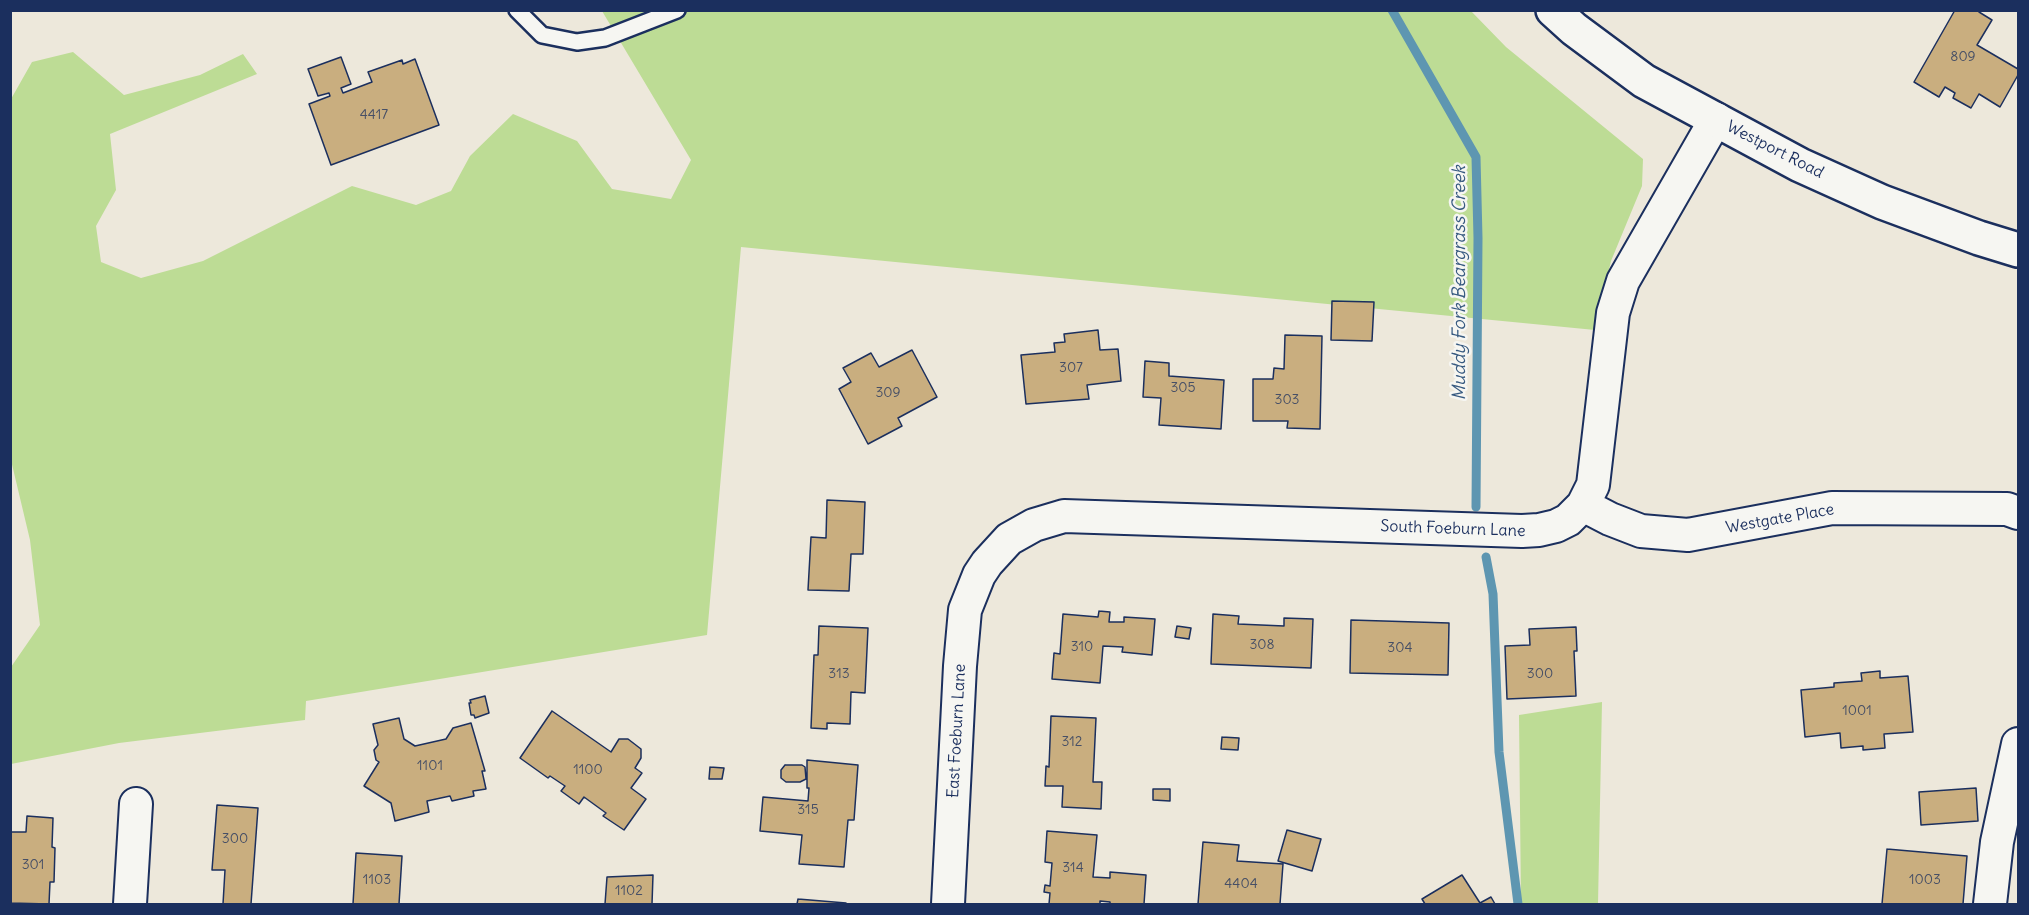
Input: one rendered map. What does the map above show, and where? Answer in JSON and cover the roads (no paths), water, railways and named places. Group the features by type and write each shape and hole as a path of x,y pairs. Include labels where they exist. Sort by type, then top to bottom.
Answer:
{"main road":[{"name":"Westport Road","path":"1553,10 1574,29 1644,81 1800,165 1882,202 1979,238 2019,250"}],"street":[{"name":"South Foeburn Lane","path":"987,563 1009,539 1034,525 1064,516 1522,531 1556,526 1568,520 1583,505 1593,485 1613,313 1623,281 1716,119"},
{"name":"Westgate Place","path":"1583,505 1641,531 1689,535 1832,508 2007,509 2019,513"},
{"name":"East Foeburn Lane","path":"948,904 965,610 971,592 987,563"},
{"path":"1990,904 1997,842 2019,744"},
{"path":"130,904 136,804"}],"lane":[{"path":"518,10 542,35 577,42 605,38 677,10"}],"waterway":[{"name":"Muddy Fork Beargrass Creek","path":"1392,10 1476,157 1478,238 1476,507"},
{"name":"Muddy Fork Beargrass Creek","path":"1486,557 1493,594 1499,752 1518,904"}]}
